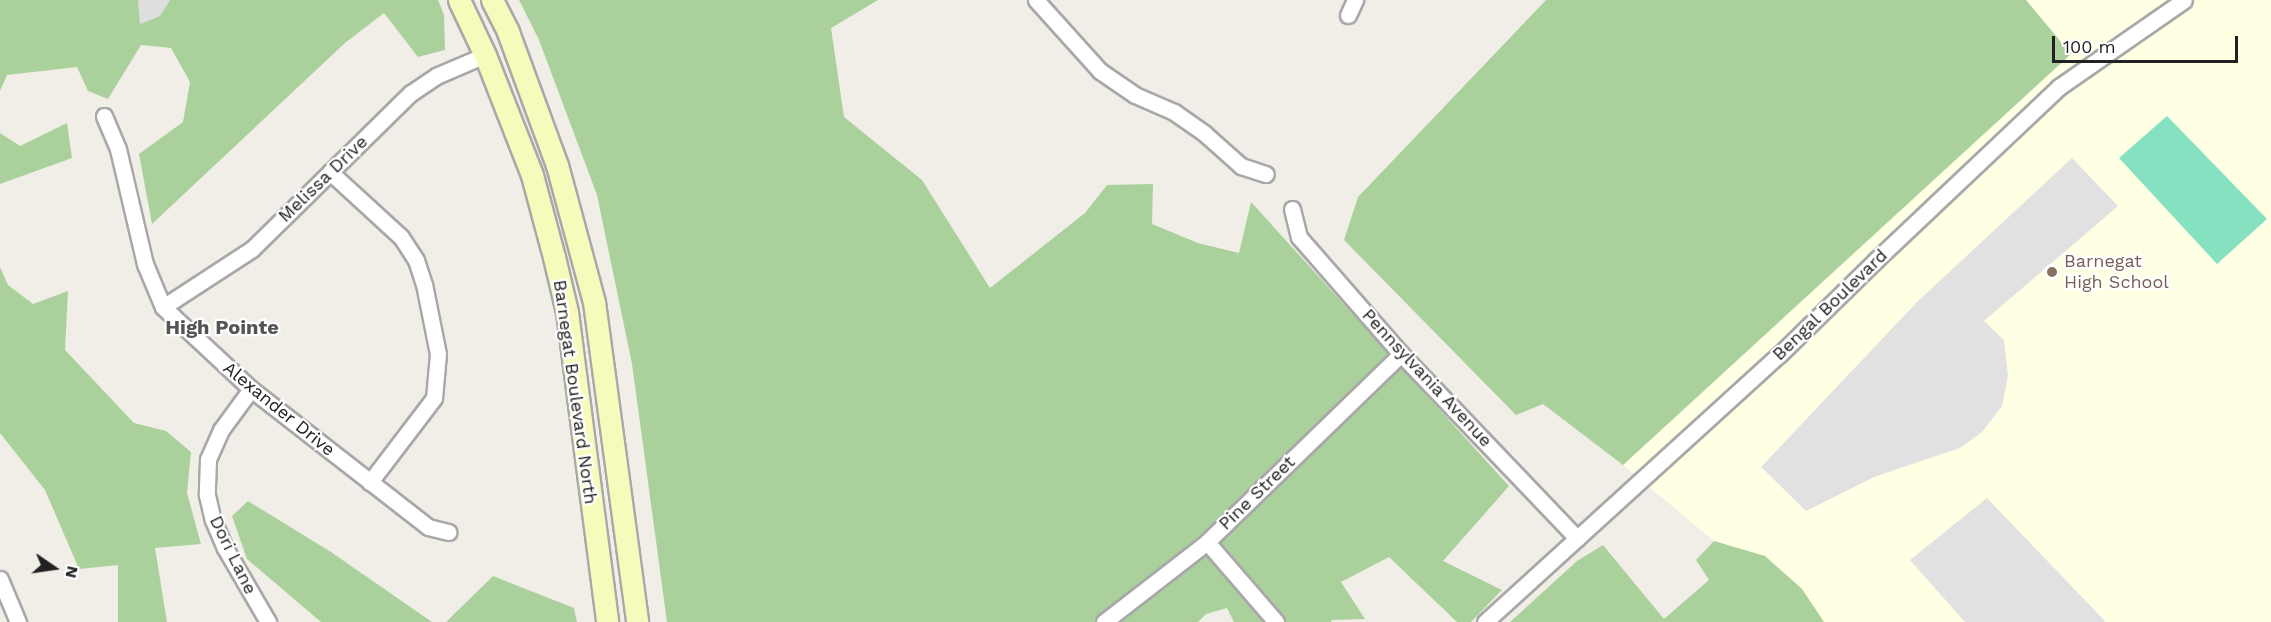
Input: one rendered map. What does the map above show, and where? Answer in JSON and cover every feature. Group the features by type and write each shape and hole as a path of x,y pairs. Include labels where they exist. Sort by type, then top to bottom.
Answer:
{"street":[{"name":"Barnegat Boulevard North","path":"459,0 485,55 532,175 567,312 607,622"},
{"name":"Barnegat Boulevard North","path":"492,0 508,32 557,165 594,302 637,622"},
{"path":"1037,0 1100,71 1135,95 1174,112 1204,133 1241,166 1266,174"},
{"path":"1348,15 1355,0"},
{"name":"Bengal Boulevard","path":"1485,622 1780,354 2059,87 2184,0"},
{"name":"Melissa Drive","path":"163,307 252,249 411,93 436,76 485,55"},
{"name":"Alexander Drive","path":"104,116 118,148 145,264 163,307 251,390 428,527 448,532"},
{"path":"330,172 401,237 416,260 424,284 438,354 434,398 370,482"},
{"name":"Pennsylvania Avenue","path":"1292,209 1299,237 1401,354 1577,538"},
{"name":"Pine Street","path":"1104,622 1207,542 1401,354"},
{"name":"Dori Lane","path":"251,390 221,430 208,459 207,495 213,520 225,548 268,622"},
{"path":"1207,542 1276,622"},
{"path":"0,579 18,622"}],"shaded area":[{"path":"138,0 170,0 160,16 140,24"},
{"name":"Barnegat High School","path":"2026,0 2271,0 2271,622 1824,622 1802,589 1765,556 1714,541 1623,465 2071,54"},
{"path":"2072,158 2118,206 1984,321 2004,340 2008,376 2002,406 1982,432 1960,448 1874,477 1806,511 1761,467 1917,302"},
{"path":"1987,498 2104,622 1965,622 1910,560"}],"green space":[{"path":"0,0 138,0 140,24 160,16 170,0 438,0 444,15 445,50 418,57 384,13 345,43 152,224 139,154 183,122 190,82 171,48 141,45 108,99 88,91 77,67 7,75 0,91"},
{"path":"519,0 878,0 831,28 844,117 922,180 990,288 1085,213 1107,185 1153,184 1152,224 1198,243 1239,253 1251,202 1509,486 1443,561 1502,590 1471,622 1457,622 1389,557 1341,582 1365,619 1332,620 1331,622 1234,622 1227,608 1206,614 1198,622 667,622 632,364 597,195 539,40"},
{"path":"1546,0 2026,0 2071,54 1623,465 1543,404 1516,415 1344,240 1358,197"},
{"path":"2167,116 2267,219 2217,264 2119,158"},
{"path":"67,123 72,158 0,184 0,133 20,146"},
{"path":"0,267 8,285 33,304 68,291 65,350 134,423 166,431 191,452 187,493 201,544 155,548 167,622 118,622 118,565 79,569 45,490 0,433"},
{"path":"248,501 331,552 432,622 321,622 247,559 232,516"},
{"path":"1714,541 1765,556 1802,589 1824,622 1510,622 1577,561 1603,545 1664,619 1709,580 1696,560"},
{"path":"493,576 574,608 577,622 446,622"}],"place":[{"name":"Barnegat High School","path":"2052,272"}],"district":[{"name":"High Pointe","path":"222,327"}]}
